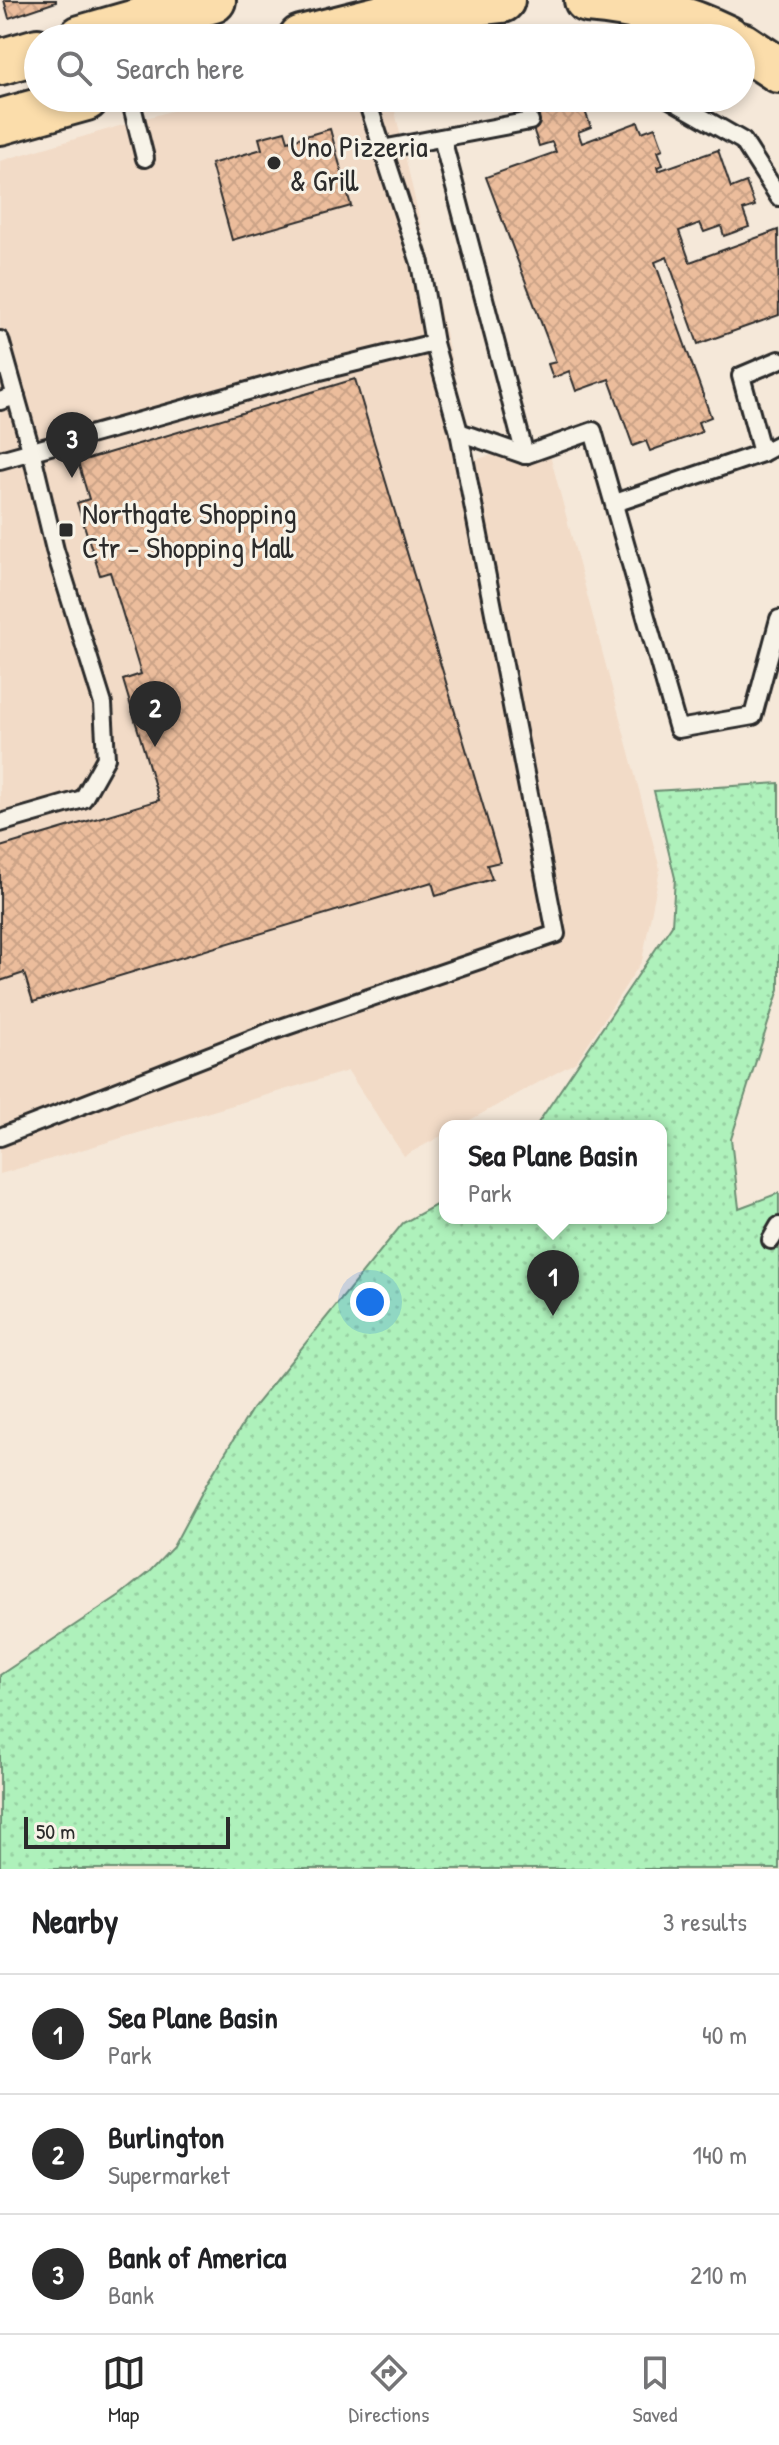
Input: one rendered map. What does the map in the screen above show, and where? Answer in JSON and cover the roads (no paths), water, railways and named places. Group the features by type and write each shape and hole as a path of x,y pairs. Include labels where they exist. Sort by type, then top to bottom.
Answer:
{"highway":[{"path":"130,24 213,0"},
{"path":"394,24 502,0"},
{"path":"587,0 658,12 695,24"},
{"path":"755,54 779,70"},
{"path":"0,62 24,55"},
{"path":"0,122 36,112"}],"lane":[{"path":"134,112 145,158"},
{"path":"0,1137 272,1031 556,934 459,432 434,343 420,263 371,112"},
{"path":"692,112 743,141 779,197"},
{"path":"382,149 530,121"},
{"path":"442,138 525,455"},
{"path":"0,340 8,399 31,450 55,550 103,704 106,758 83,799 0,823"},
{"path":"0,460 316,372 434,343"},
{"path":"762,453 741,376 779,360"},
{"path":"459,432 525,455 593,431 678,729 753,716 779,619"},
{"path":"615,503 762,453 779,444"}],"place":[{"name":"Uno Pizzeria & Grill","path":"274,163"},
{"name":"Bank of America","path":"72,478"},
{"name":"Northgate Shopping Ctr - Shopping Mall","path":"66,530"},
{"name":"Burlington","path":"155,747"},
{"name":"Sea Plane Basin","path":"553,1316"}]}
